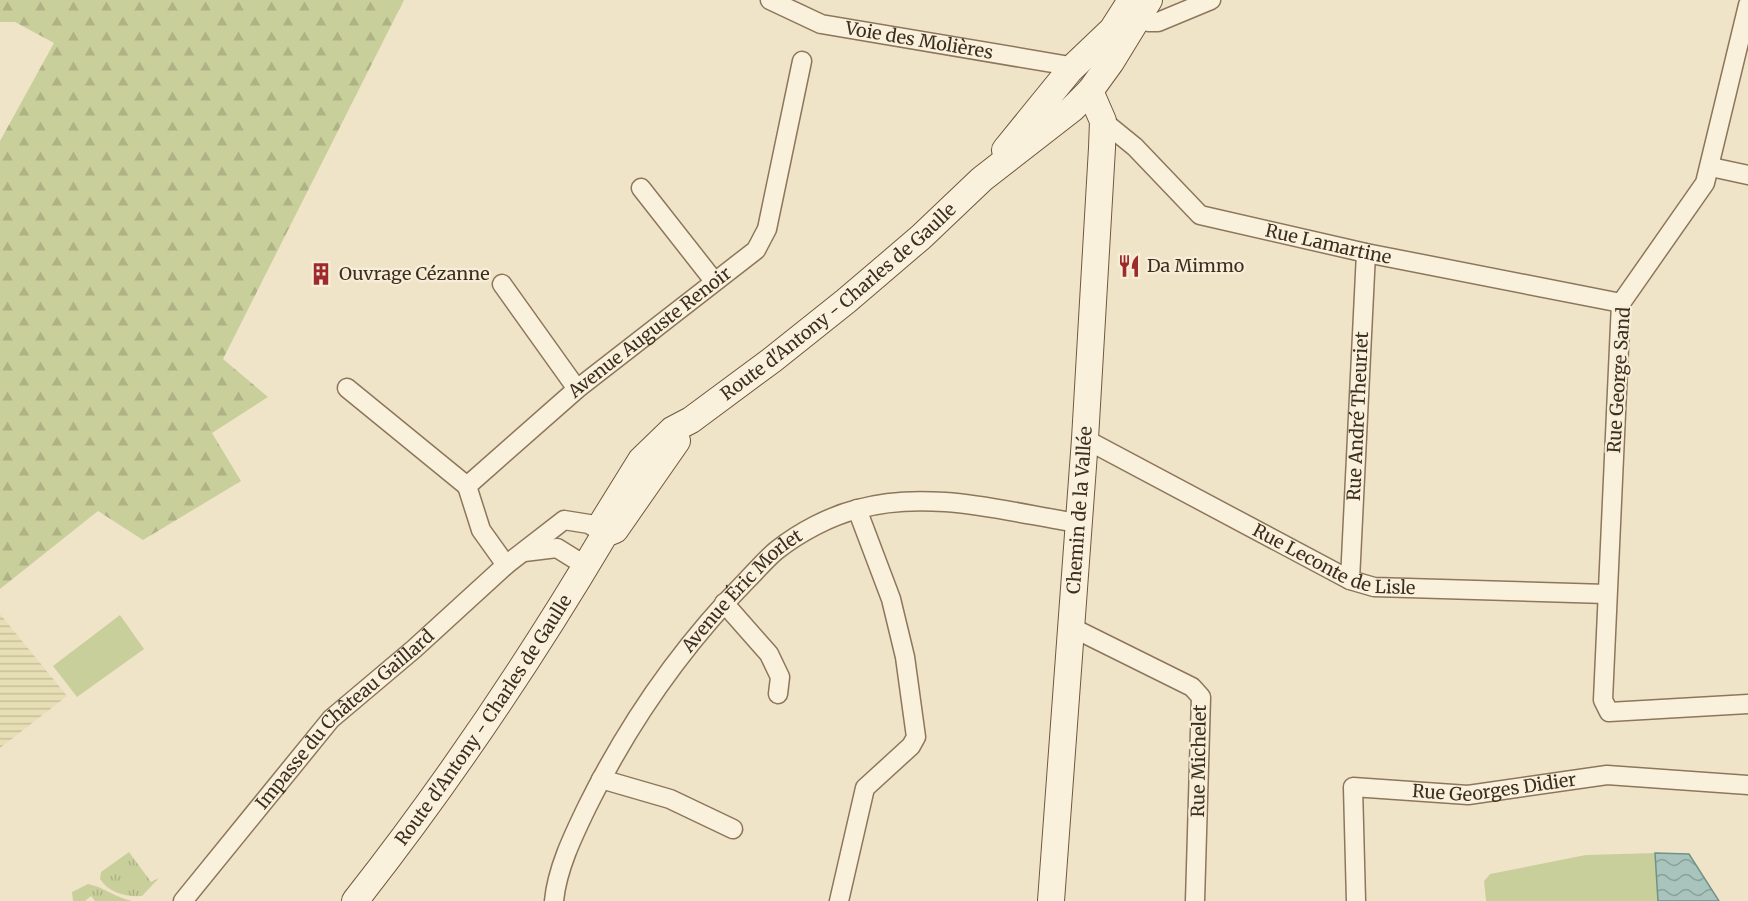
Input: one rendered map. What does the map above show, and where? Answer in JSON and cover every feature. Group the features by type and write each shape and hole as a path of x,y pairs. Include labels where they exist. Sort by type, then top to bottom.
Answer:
{"street":[{"name":"Voie des Molières","path":"770,0 821,24 1064,65 1069,71"},
{"path":"1137,5 1148,22 1158,22 1178,5 1211,0"},
{"name":"Route d'Antony - Charles de Gaulle","path":"982,179 1069,71 1137,5"},
{"name":"Route d'Antony - Charles de Gaulle","path":"355,901 436,795 531,658 604,534 615,530 691,420 846,301 921,237 982,179 1089,92 1137,5"},
{"name":"Rue George Sand","path":"1748,5 1706,183 1621,303 1606,594 1603,700 1609,711 1748,704"},
{"name":"Avenue Auguste Renoir","path":"467,486 577,389 756,250 767,229 802,62"},
{"name":"Rue Lamartine","path":"1069,71 1066,88 1089,92 1103,121 1135,147 1200,215 1366,253 1621,303"},
{"name":"Chemin de la Vallée","path":"1051,901 1085,439 1103,121"},
{"path":"1711,167 1748,176"},
{"path":"641,188 714,281"},
{"name":"Rue André Theuriet","path":"1350,580 1366,253"},
{"path":"502,284 577,389"},
{"path":"347,388 467,486 481,530 506,565"},
{"name":"Rue Leconte de Lisle","path":"1085,439 1350,580 1374,587 1606,594"},
{"name":"Avenue Éric Morlet","path":"554,901 565,858 601,779 651,696 724,603 777,550 816,526 857,508 902,501 935,501 1078,523"},
{"path":"838,901 865,789 911,746 916,737 905,657 891,599 857,508"},
{"name":"Impasse du Château Gaillard","path":"183,901 332,719 414,649 506,565 564,520 589,524 604,534"},
{"name":"Impasse du Château Gaillard","path":"522,553 557,548 586,566"},
{"path":"724,603 769,654 780,677 778,694"},
{"name":"Rue Michelet","path":"1071,627 1192,687 1201,697 1195,901"},
{"name":"Rue Georges Didier","path":"1356,901 1353,787 1468,795 1607,775 1748,784"},
{"path":"601,779 670,799 733,829"}],"shaded area":[{"path":"0,614 67,696 0,748"}],"green space":[{"path":"0,0 404,0 223,359 268,397 212,433 241,481 143,540 98,511 0,589 0,141 54,43 15,22 0,22"},
{"path":"120,615 144,649 77,697 53,666"},
{"path":"129,852 151,882 159,878 142,896 118,893 108,888 100,879 101,872"},
{"path":"1655,853 1658,901 1486,901 1484,881 1490,874 1586,855"},
{"path":"88,884 132,901 95,901 91,896 85,901 73,901 72,892"}],"water":[{"path":"1655,853 1689,854 1719,901 1658,901"}],"place":[{"name":"Da Mimmo","path":"1129,266"},
{"name":"Ouvrage Cézanne","path":"321,274"}]}
